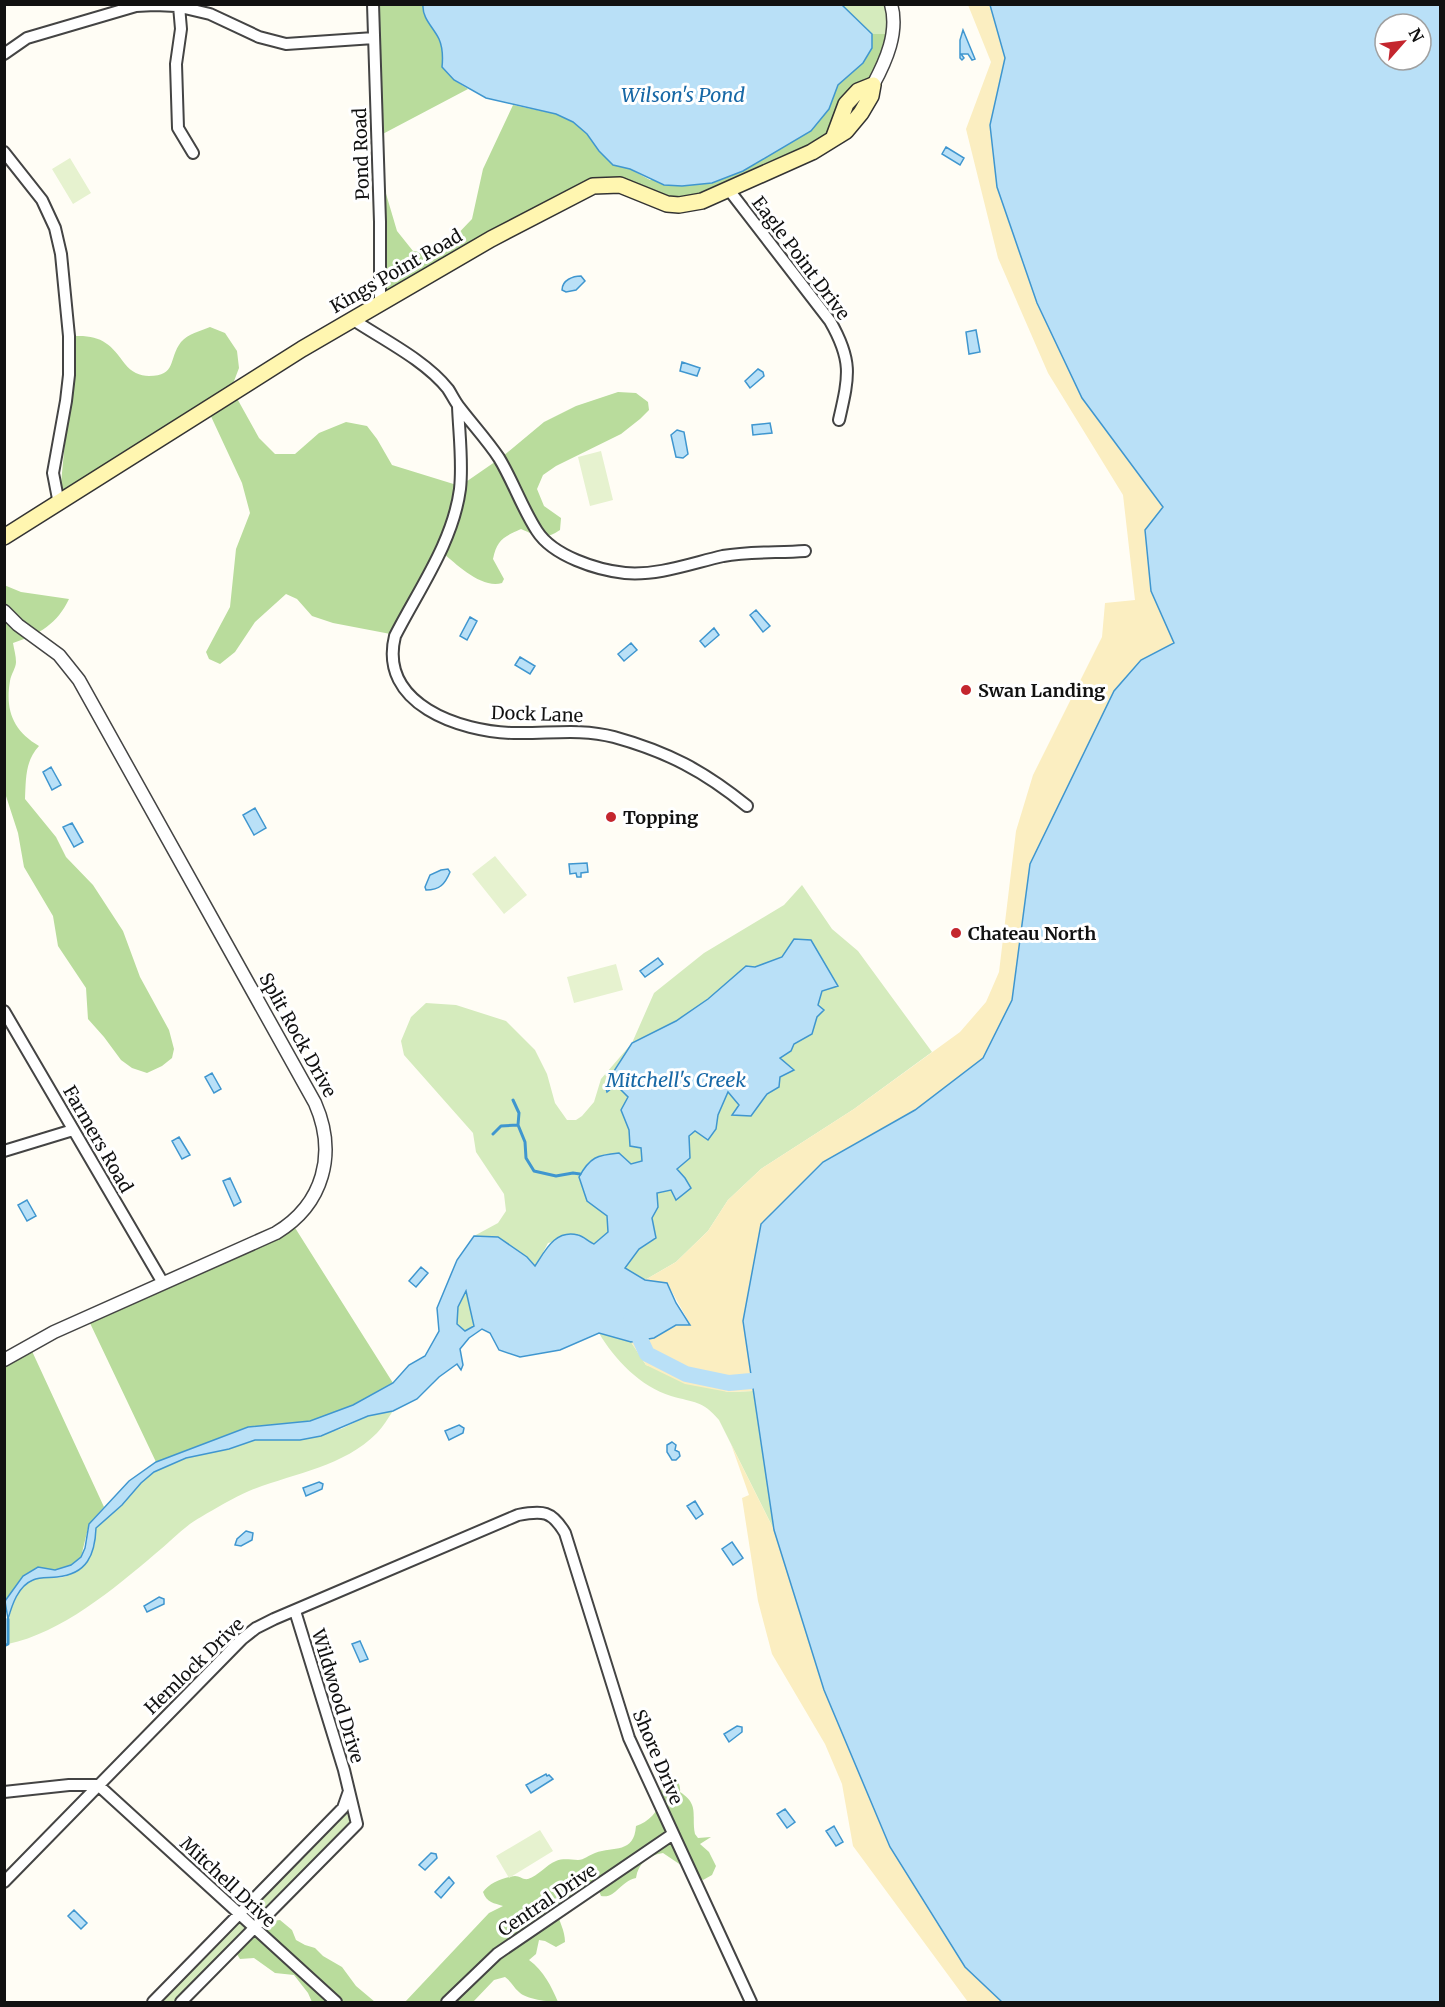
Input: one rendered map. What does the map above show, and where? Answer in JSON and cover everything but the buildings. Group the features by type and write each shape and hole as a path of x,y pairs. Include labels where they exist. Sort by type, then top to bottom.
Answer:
{"main road":[{"name":"Kings Point Road","path":"4,537 302,349 491,239 593,186 620,185 664,203 679,205 702,201 812,152 833,139 846,130 861,113 871,96 873,85"}],"street":[{"name":"Pond Road","path":"373,4 380,222 380,303"},
{"name":"Kings Point Road","path":"873,85 881,70 893,34 891,4"},
{"path":"4,54 27,38 136,6 179,6 210,14 259,37 286,44 374,38"},
{"path":"179,6 181,29 176,64 178,128 193,153"},
{"path":"4,152 42,200 55,228 61,254 69,336 69,375 52,473 59,504"},
{"name":"Eagle Point Drive","path":"729,190 830,321 842,340 848,369 839,420"},
{"path":"352,319 432,373 448,389 458,406 500,460 537,532 559,552 585,563 614,571 644,573 751,552 805,551"},
{"name":"Dock Lane","path":"458,406 461,471 458,502 447,536 395,636 392,663 401,685 426,709 466,726 515,734 587,731 643,747 696,769 747,806"},
{"name":"Split Rock Drive","path":"4,611 18,625 66,661 79,680 294,1063 322,1119 327,1149 322,1177 311,1201 294,1222 276,1233 50,1335 4,1359"},
{"name":"Farmers Road","path":"4,1011 163,1283"},
{"path":"4,1151 74,1130"},
{"name":"Hemlock Drive","path":"4,1882 242,1639 256,1628 518,1515 544,1512 554,1518"},
{"name":"Shore Drive","path":"554,1518 566,1533 629,1738 751,2002"},
{"name":"Wildwood Drive","path":"181,2002 357,1824 344,1770 295,1611"},
{"path":"4,1792 69,1785 98,1785"},
{"name":"Mitchell Drive","path":"98,1785 336,2002"},
{"name":"Wildwood Drive","path":"153,2002 343,1808 349,1791"},
{"name":"Central Drive","path":"447,2002 497,1954 673,1834"}],"green space":[{"path":"373,5 423,5 426,18 440,42 442,67 454,80 468,89 377,137"},
{"path":"842,5 891,5 893,34 872,34"},
{"path":"872,34 893,34 881,70 858,91 833,139 679,205 603,184 380,303 379,170 397,231 413,251 428,253 450,242 472,219 483,169 513,105 556,114 573,122 587,134 613,165 630,169 650,180 766,156 811,131 829,109 838,85 863,63 872,48"},
{"path":"70,158 91,193 73,204 52,169"},
{"path":"210,327 225,333 237,351 239,368 231,389 60,494 75,336 99,339 110,346 130,369 149,376 168,370 181,342"},
{"path":"618,392 636,393 648,402 649,410 621,434 556,466 543,475 537,489 544,506 561,518 560,530 545,536 521,529 502,540 493,559 504,579 502,583 486,583 478,579 443,553 401,636 333,623 312,616 297,599 286,594 255,622 235,652 220,664 209,659 206,652 230,607 236,549 250,513 242,483 208,410 234,393 259,438 275,454 295,454 319,433 346,422 367,426 392,465 460,486 502,457 544,422 576,406"},
{"path":"601,451 613,500 590,506 578,457"},
{"path":"4,585 21,592 69,599 59,615 47,627 13,643 16,662 10,681 10,710 23,734 39,746 29,764 25,799 56,837 66,857 93,885 123,931 140,977 169,1030 174,1049 172,1058 147,1073 132,1068 121,1060 88,1019 86,988 58,946 53,916 24,867 18,833 5,793"},
{"path":"495,856 527,895 504,914 472,874"},
{"path":"802,885 832,929 858,951 932,1052 854,1109 761,1169 728,1200 708,1231 676,1262 645,1280 624,1268 639,1249 656,1238 652,1218 658,1207 657,1193 671,1190 676,1199 685,1178 677,1169 689,1159 642,1161 631,1164 619,1153 594,1158 586,1165 579,1177 587,1201 607,1216 608,1232 594,1244 578,1235 548,1243 536,1266 498,1237 474,1236 498,1223 506,1211 504,1194 476,1152 473,1133 404,1055 401,1041 411,1017 426,1003 456,1005 506,1021 535,1050 547,1074 555,1103 567,1120 576,1120 594,1102 601,1079 632,1043 654,993 704,953 784,905"},
{"path":"616,964 623,990 574,1003 567,977"},
{"path":"292,1223 393,1383 353,1405 310,1421 248,1427 156,1462 89,1321"},
{"path":"466,1290 474,1326 465,1332 457,1324 458,1307"},
{"path":"599,1333 631,1342 646,1365 728,1392 753,1391 774,1530 719,1420 703,1405 660,1392 639,1379 612,1353"},
{"path":"31,1349 104,1507 89,1524 81,1557 71,1565 55,1570 38,1567 23,1576 5,1601 5,1363"},
{"path":"393,1411 377,1433 363,1445 333,1462 249,1491 225,1503 189,1525 86,1608 48,1630 8,1644 10,1616 19,1590 34,1579 67,1576 83,1563 93,1550 96,1528 154,1472 186,1458 229,1449 255,1440 300,1440 341,1429 368,1416"},
{"path":"668,1776 677,1781 680,1792 690,1801 694,1811 695,1834 698,1838 711,1837 700,1844 709,1852 716,1866 712,1875 703,1880 663,1853 658,1854 642,1864 636,1878 625,1883 614,1893 601,1896 599,1891 604,1888 596,1887 557,1911 565,1942 556,1947 539,1940 536,1954 529,1960 543,1974 558,2002 526,1997 505,1977 494,1980 473,2002 405,2002 489,1913 503,1906 487,1898 483,1892 489,1886 511,1877 528,1879 559,1860 580,1860 595,1853 627,1845 634,1835 636,1826 649,1819 658,1808 661,1785"},
{"path":"349,1791 357,1824 181,2002 153,2002 343,1808"},
{"path":"540,1830 553,1851 509,1878 496,1856"},
{"path":"280,1920 292,1930 296,1940 315,1948 323,1956 342,1967 356,1986 375,2002 312,2002 294,1975 275,1973 254,1958 240,1959 235,1951 245,1941 261,1927"}],"sand":[{"path":"968,5 990,5 1005,58 990,125 997,188 1037,303 1082,398 1163,507 1145,530 1151,591 1175,643 1141,660 1030,864 1012,1000 983,1058 915,1110 743,1321 753,1391 728,1392 685,1384 646,1365 631,1342 654,1338 676,1325 690,1324 667,1283 645,1280 676,1262 708,1231 728,1200 761,1169 854,1109 960,1032 986,1002 999,972 1016,831 1033,775 1102,637 1105,603 1135,600 1123,495 1048,373 998,258 966,129 991,62"},
{"path":"731,1444 774,1530 824,1690 890,1847 965,1967 1002,2002 968,2002 853,1846 842,1784 825,1744 772,1654 758,1601 742,1498 749,1495"}],"water":[{"name":"Wilson's Pond","path":"423,5 842,5 872,34 872,48 863,63 838,85 829,109 811,131 743,171 712,183 664,185 630,169 613,165 587,134 573,122 556,114 486,98 454,80 442,67 440,42 426,18"},
{"path":"990,5 1440,5 1440,2002 1002,2002 965,1967 890,1847 824,1690 774,1530 743,1321 761,1224 823,1162 915,1110 983,1058 1012,1000 1030,864 1114,691 1141,660 1174,643 1151,591 1145,530 1163,507 1082,398 1037,303 997,187 990,125 1005,58"},
{"path":"963,30 975,59 972,60 968,54 961,54 964,58 962,60 960,58 960,40"},
{"path":"946,147 964,158 960,165 942,154"},
{"path":"581,276 585,281 576,290 566,292 562,290 569,279"},
{"path":"976,330 980,352 969,354 966,332"},
{"path":"682,362 700,368 697,376 680,371"},
{"path":"758,369 763,372 764,376 750,388 745,381"},
{"path":"770,423 772,433 753,435 752,425"},
{"path":"677,430 684,432 688,454 683,458 676,457 671,435"},
{"path":"756,610 770,626 763,632 750,615"},
{"path":"470,617 477,621 467,640 460,636"},
{"path":"714,628 719,635 705,647 700,641"},
{"path":"631,643 637,650 624,661 618,654"},
{"path":"520,657 535,666 530,674 515,665"},
{"path":"51,767 61,785 52,790 43,772"},
{"path":"255,808 266,828 254,835 243,815"},
{"path":"72,823 83,842 74,847 63,827"},
{"path":"587,863 588,872 581,873 581,877 577,877 576,873 570,874 569,864"},
{"path":"448,869 450,872 444,883 435,889 426,890 430,875"},
{"name":"Mitchell's Creek","path":"794,939 811,940 838,986 822,991 818,1005 824,1010 817,1017 812,1034 794,1044 791,1051 780,1058 794,1070 780,1077 779,1087 767,1094 751,1116 732,1115 739,1105 728,1092 718,1115 716,1129 708,1140 695,1131 689,1136 690,1158 677,1169 691,1188 676,1200 671,1190 657,1193 658,1207 652,1218 656,1238 639,1249 625,1268 645,1280 667,1283 690,1325 676,1325 654,1338 631,1342 599,1333 560,1350 520,1357 499,1350 490,1333 482,1329 469,1338 460,1349 463,1365 461,1370 457,1364 439,1377 417,1399 393,1411 368,1416 321,1436 300,1440 255,1440 229,1449 186,1458 154,1472 96,1528 94,1547 87,1562 76,1572 57,1577 39,1578 28,1583 16,1596 8,1619 5,1601 23,1576 38,1567 55,1570 71,1565 81,1557 89,1524 129,1481 156,1462 248,1427 310,1421 353,1405 393,1383 409,1365 425,1356 439,1331 437,1308 457,1260 474,1236 498,1237 527,1257 535,1266 547,1248 563,1235 578,1235 594,1244 608,1232 607,1216 587,1201 579,1177 591,1161 605,1155 619,1153 631,1164 642,1161 641,1148 630,1146 629,1130 621,1110 628,1097 616,1085 607,1092 605,1085 632,1043 676,1021 708,999 746,966 755,967 782,957","holes":["466,1291 474,1326 465,1331 457,1324 458,1307"]},
{"path":"658,958 663,964 645,977 640,971"},
{"path":"212,1073 221,1089 214,1093 205,1077"},
{"path":"179,1137 190,1155 182,1159 172,1141"},
{"path":"230,1178 241,1202 234,1206 223,1181"},
{"path":"27,1200 36,1216 27,1221 18,1205"},
{"path":"421,1267 428,1273 416,1287 409,1281"},
{"path":"459,1425 464,1428 463,1433 449,1440 445,1431"},
{"path":"672,1442 676,1445 675,1450 680,1456 676,1460 672,1460 667,1452 667,1445"},
{"path":"319,1482 323,1484 322,1489 306,1496 303,1488"},
{"path":"695,1501 703,1514 696,1519 687,1506"},
{"path":"246,1531 253,1533 252,1540 241,1546 235,1545 237,1539"},
{"path":"732,1542 743,1558 733,1565 722,1549"},
{"path":"159,1597 164,1599 164,1604 147,1612 144,1606"},
{"path":"360,1641 368,1659 360,1662 352,1644"},
{"path":"737,1726 742,1727 742,1732 729,1742 724,1734"},
{"path":"546,1774 553,1779 531,1793 526,1785"},
{"path":"785,1809 795,1822 787,1828 777,1814"},
{"path":"834,1826 843,1842 836,1846 826,1831"},
{"path":"431,1853 436,1854 437,1858 425,1870 419,1865"},
{"path":"449,1877 454,1883 441,1898 435,1892"},
{"path":"74,1910 87,1923 81,1929 68,1916"}],"waterway":[{"path":"513,1100 519,1113 518,1125"},
{"path":"493,1134 501,1126 518,1125 525,1142 526,1158 534,1171 556,1176 580,1174"},
{"name":"Mitchell's Creek","path":"631,1319 647,1354 686,1374 729,1383 751,1381"},
{"name":"Mitchell's Creek","path":"4,1646 8,1644 8,1619"}],"place":[{"name":"Swan Landing","path":"966,690"},
{"name":"Topping","path":"611,817"},
{"name":"Chateau North","path":"956,933"}]}
